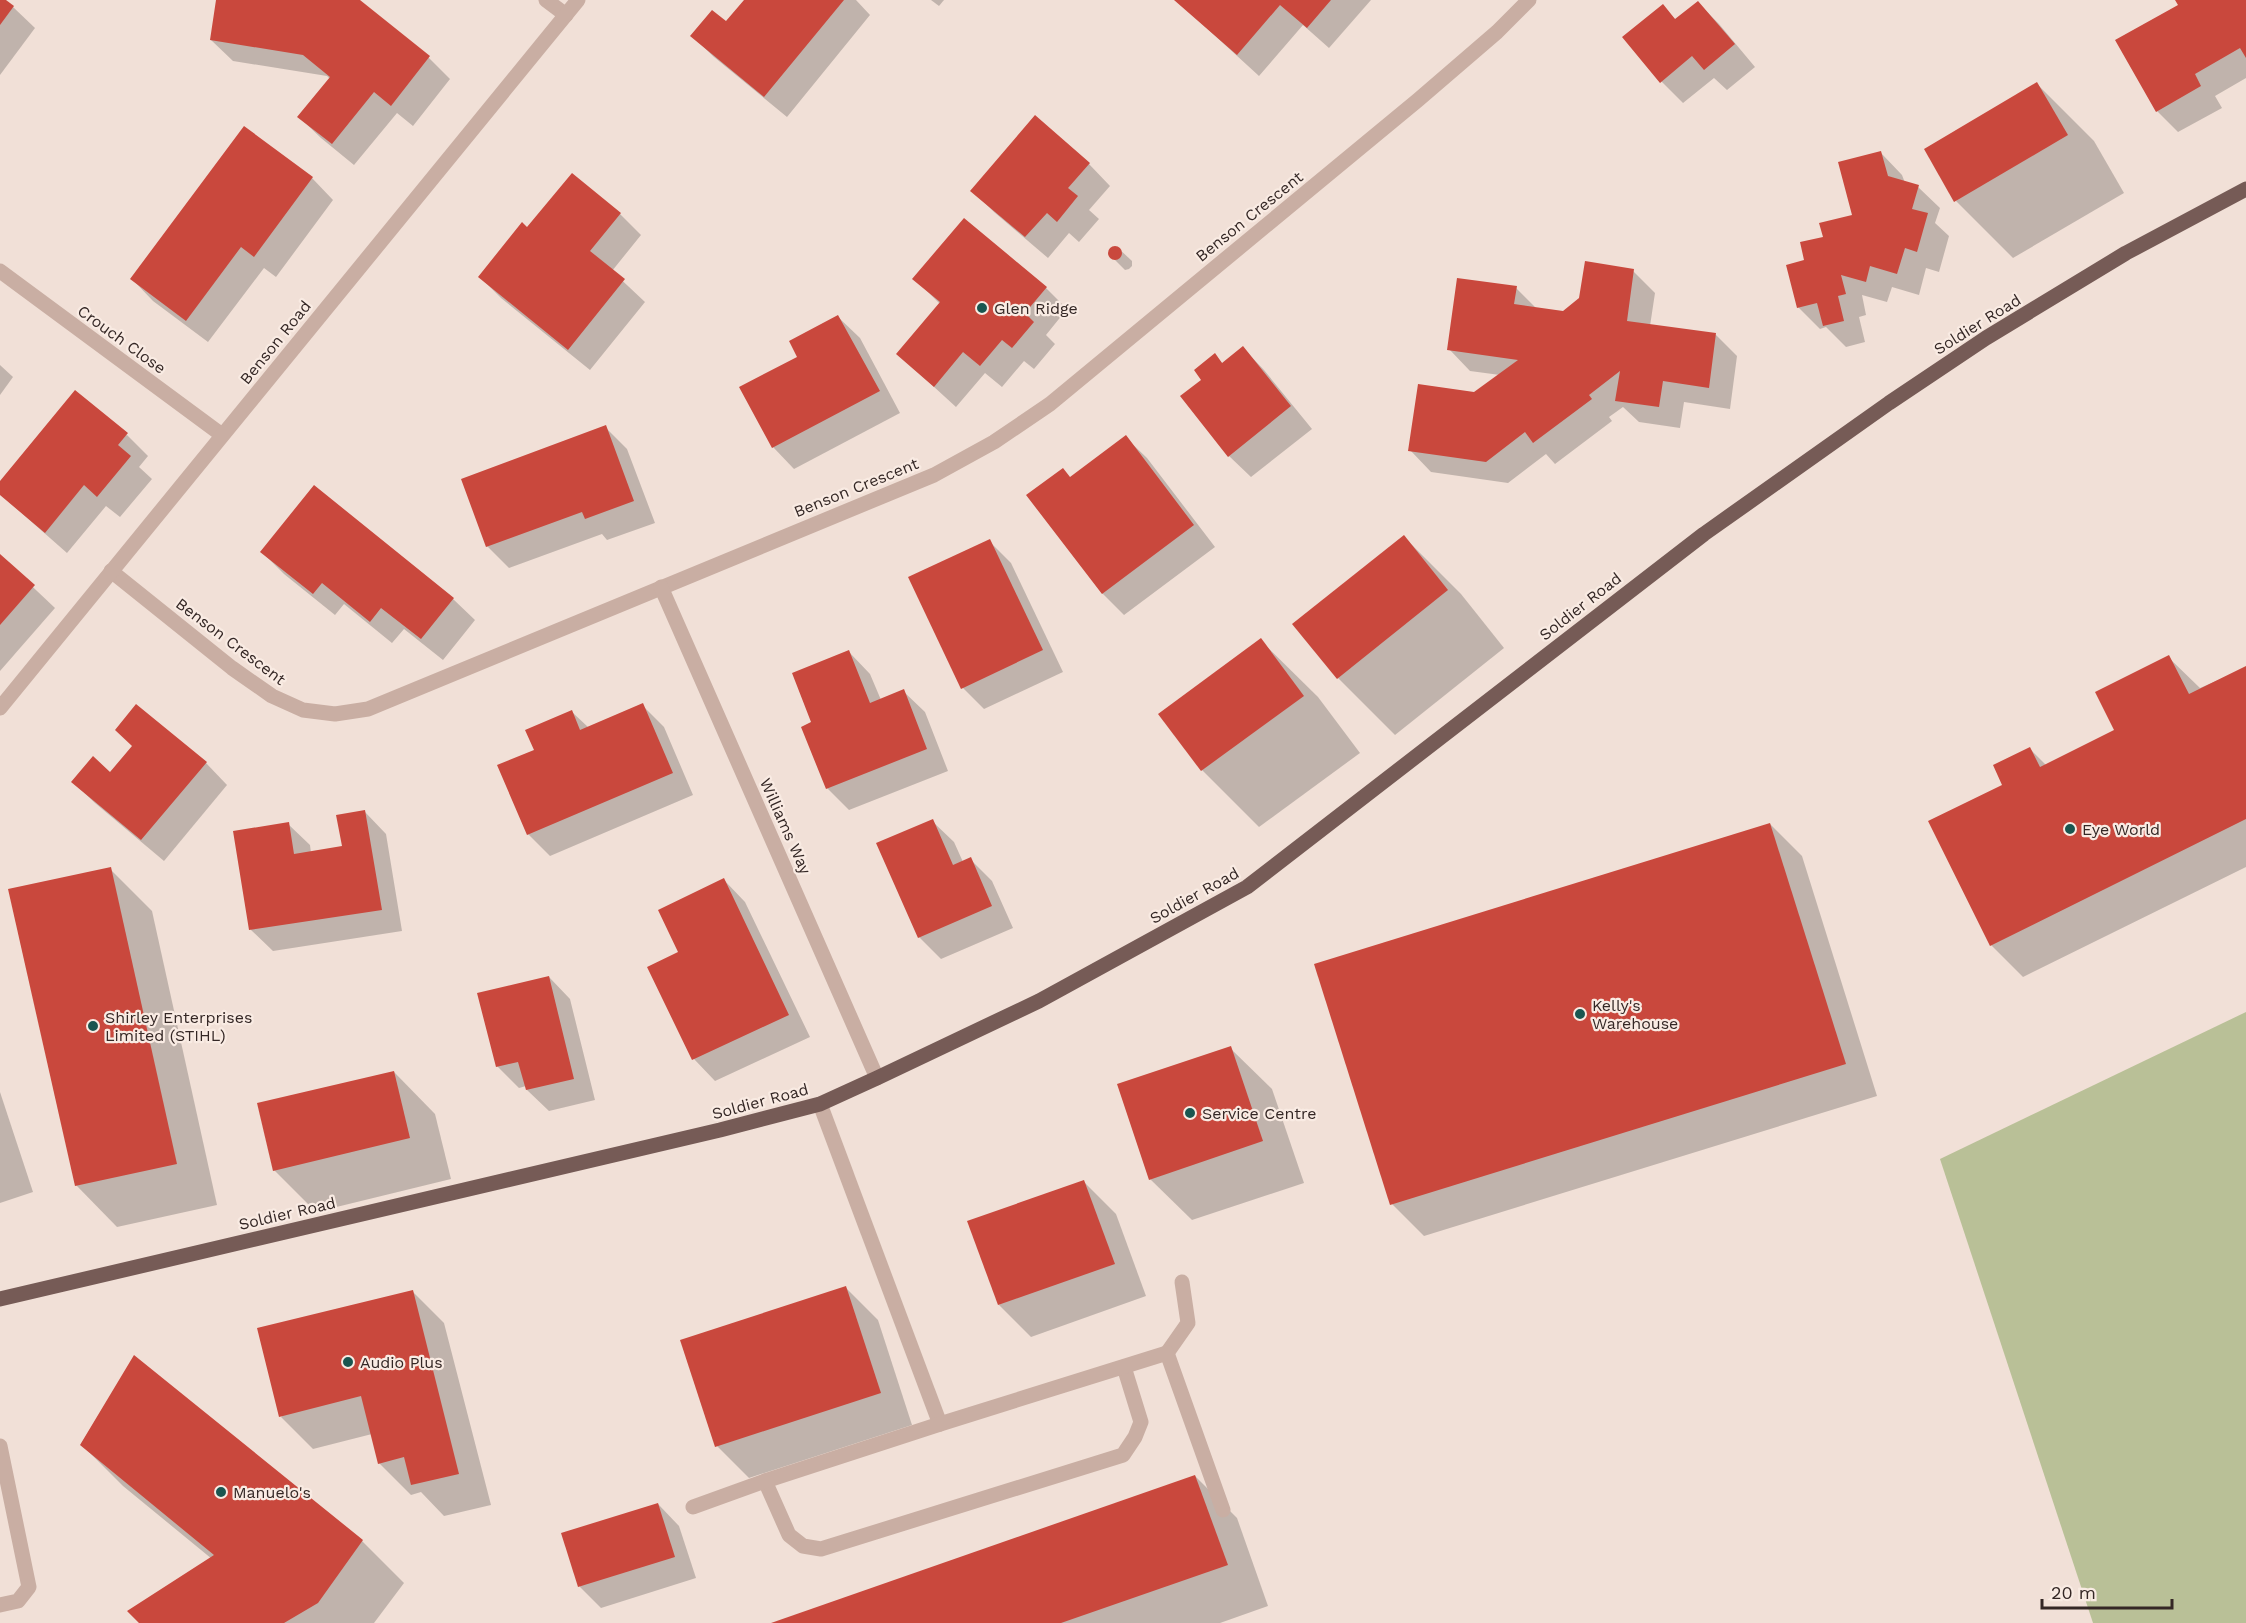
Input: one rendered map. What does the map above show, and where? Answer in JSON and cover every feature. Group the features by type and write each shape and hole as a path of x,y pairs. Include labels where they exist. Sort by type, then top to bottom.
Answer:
{"main road":[{"name":"Soldier Road","path":"0,1299 720,1130 820,1104 1039,1001 1247,887 1704,534 1889,403 1986,338 2116,259 2246,189"}],"street":[{"path":"546,0 566,15"},
{"name":"Benson Road","path":"0,708 578,0"},
{"name":"Benson Crescent","path":"111,571 232,668 272,696 303,710 335,714 368,709 934,475 994,442 1050,404 1409,108 1497,32 1529,0"},
{"name":"Crouch Close","path":"0,271 222,435"},
{"name":"Williams Way","path":"661,587 877,1078"},
{"path":"820,1104 940,1424"},
{"path":"693,1507 940,1424 1167,1353 1188,1323 1182,1282"},
{"path":"1167,1353 1222,1510"},
{"path":"765,1481 789,1535 803,1546 821,1549 1123,1455 1135,1437 1141,1422 1124,1367"},
{"path":"0,1446 29,1587 18,1601 0,1605"}],"green space":[{"path":"2246,1012 2246,1623 2093,1623 1940,1159"}],"building":[{"path":"0,0 6,0 14,6 0,25"},
{"path":"216,0 360,0 430,56 391,106 374,92 332,144 297,117 330,77 303,55 210,40"},
{"path":"744,0 844,0 764,97 690,36 712,10 726,21"},
{"path":"1174,0 1331,0 1307,28 1280,5 1237,55"},
{"path":"2175,0 2246,0 2246,58 2240,48 2195,74 2201,86 2156,112 2115,40 2178,5"},
{"path":"1698,1 1735,44 1704,70 1692,56 1660,83 1622,37 1663,4 1675,19"},
{"path":"2037,82 2068,135 1954,202 1924,149"},
{"path":"1035,115 1090,163 1068,188 1078,196 1057,222 1047,213 1025,237 970,191"},
{"path":"244,126 313,177 254,257 241,247 186,321 130,279"},
{"path":"1881,151 1888,176 1919,185 1912,209 1928,213 1917,252 1905,248 1897,274 1870,266 1866,282 1841,275 1846,294 1838,296 1844,321 1823,326 1817,303 1797,308 1786,265 1804,260 1800,242 1823,237 1819,223 1852,215 1838,162"},
{"path":"572,173 621,213 590,251 625,279 568,350 478,277 522,222 527,227"},
{"name":"Glen Ridge","path":"964,218 1047,287 1025,313 1034,322 1012,348 1002,340 980,366 963,352 934,387 896,354 940,302 912,279"},
{"path":"1112,246 1118,246 1122,253 1118,260 1112,260 1108,256 1108,250"},
{"path":"1585,261 1634,269 1627,321 1716,333 1709,388 1663,381 1659,407 1615,401 1620,371 1589,395 1592,399 1533,443 1525,432 1486,462 1408,451 1418,384 1474,392 1518,360 1447,350 1457,278 1517,286 1514,304 1563,311 1579,298"},
{"path":"838,315 880,391 772,448 739,387 797,357 789,341"},
{"path":"1243,346 1291,406 1228,457 1180,396 1201,380 1194,370 1215,353 1222,363"},
{"path":"75,390 128,433 118,445 131,456 97,497 84,485 45,533 0,495 0,481"},
{"path":"606,425 634,501 585,519 582,512 486,547 461,479"},
{"path":"1126,435 1194,525 1102,594 1026,495 1063,468 1070,477"},
{"path":"314,485 454,598 421,639 381,608 370,622 322,583 313,594 260,552"},
{"path":"1404,535 1448,590 1337,679 1292,624"},
{"path":"990,539 1043,650 961,689 908,577"},
{"path":"0,554 35,585 0,625"},
{"path":"1261,638 1304,696 1201,771 1158,714"},
{"path":"849,650 870,703 904,689 927,749 826,789 801,727 811,722 792,673"},
{"path":"2169,655 2189,694 2246,666 2246,819 1990,946 1928,821 2002,785 1993,765 2030,747 2040,767 2114,730 2095,692"},
{"path":"643,703 673,773 527,835 497,765 534,750 525,730 572,710 580,730"},
{"path":"136,704 207,762 141,840 71,782 93,756 110,772 132,746 115,730"},
{"path":"365,810 382,910 249,930 233,831 289,822 294,854 342,846 336,815"},
{"path":"933,819 953,865 971,857 992,906 918,938 876,843"},
{"name":"Kelly's Warehouse","path":"1770,823 1846,1064 1390,1205 1314,964"},
{"name":"Shirley Enterprises Limited (STIHL)","path":"111,867 177,1164 75,1186 8,889"},
{"path":"724,878 789,1015 692,1060 647,967 678,952 658,910"},
{"path":"549,976 574,1079 526,1090 518,1062 496,1067 477,993"},
{"name":"Service Centre","path":"1231,1046 1263,1141 1149,1180 1117,1084"},
{"path":"394,1071 410,1138 273,1171 257,1103"},
{"path":"1084,1180 1115,1264 998,1305 967,1221"},
{"path":"846,1286 881,1393 715,1447 680,1340"},
{"name":"Audio Plus","path":"413,1290 459,1474 411,1485 404,1457 378,1464 361,1396 279,1417 257,1328"},
{"name":"Manuelo's","path":"134,1355 363,1540 318,1603 284,1623 139,1623 127,1611 214,1555 80,1445"},
{"path":"1195,1475 1228,1565 1061,1623 771,1623"},
{"path":"658,1503 675,1557 578,1587 561,1533"}],"place":[{"name":"Glen Ridge","path":"982,308"},
{"name":"Eye World","path":"2070,829"},
{"name":"Kelly's Warehouse","path":"1580,1014"},
{"name":"Shirley Enterprises Limited (STIHL)","path":"93,1026"},
{"name":"Service Centre","path":"1190,1113"},
{"name":"Audio Plus","path":"348,1362"},
{"name":"Manuelo's","path":"221,1492"}]}
